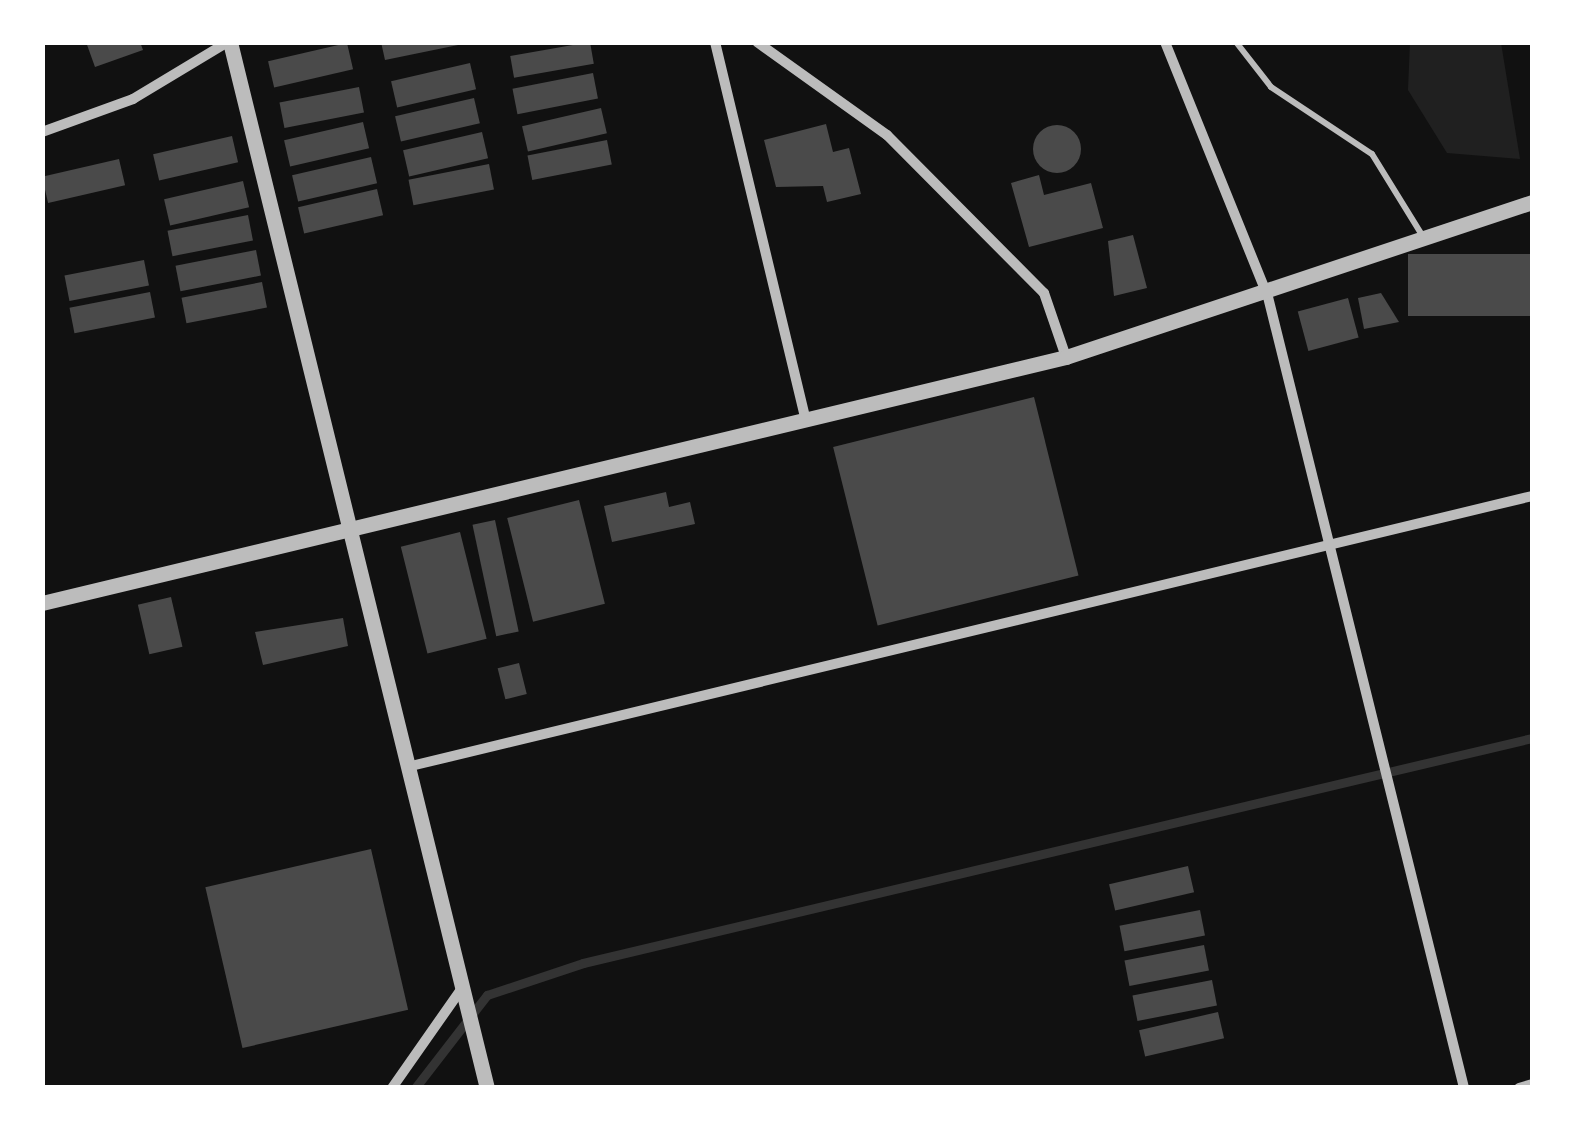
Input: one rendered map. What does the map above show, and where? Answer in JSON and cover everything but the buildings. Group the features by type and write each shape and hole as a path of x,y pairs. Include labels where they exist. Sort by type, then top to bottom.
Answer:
{"street":[{"path":"42,132 133,99 230,42 354,530 487,1088"},
{"path":"715,42 806,420"},
{"path":"758,42 888,135 1044,293 1066,358"},
{"path":"1166,42 1268,297 1464,1088"},
{"path":"42,603 1066,358 1268,297 1532,202"},
{"path":"411,766 1532,496"},
{"path":"392,1088 463,987"},
{"path":"1519,1088 1532,1084"}],"lane":[{"path":"1236,42 1272,87 1372,154 1425,241"}],"shaded area":[{"path":"1410,43 1501,43 1520,159 1447,153 1408,90"}],"waterway":[{"path":"415,1088 487,995 583,963 1532,738"}]}
